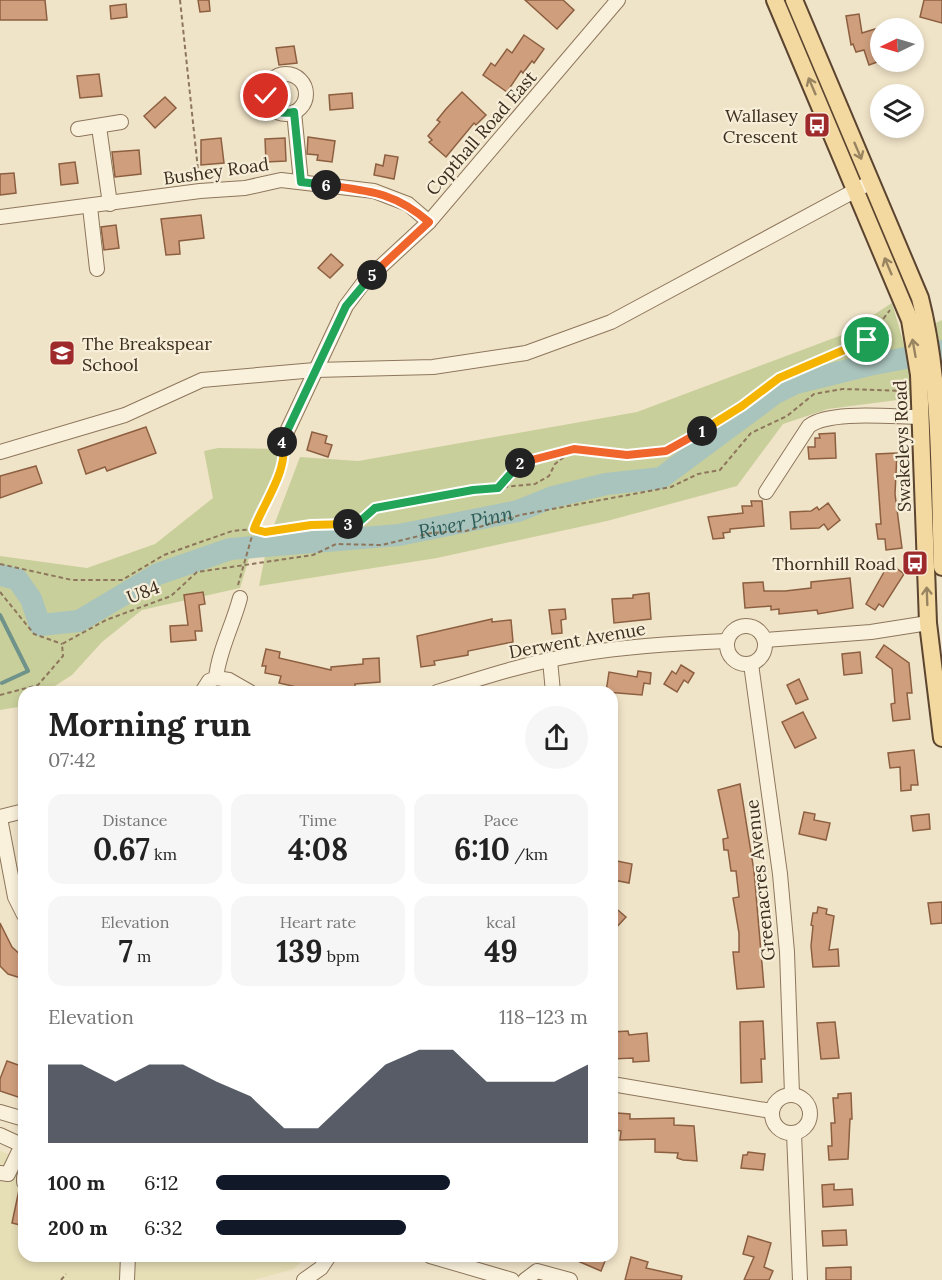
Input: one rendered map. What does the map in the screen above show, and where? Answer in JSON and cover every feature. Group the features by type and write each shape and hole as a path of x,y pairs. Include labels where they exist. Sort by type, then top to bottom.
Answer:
{"main road":[{"name":"Swakeleys Road","path":"775,0 863,186 920,298 927,331 925,381 920,417 928,623 942,738"},
{"name":"Swakeleys Road","path":"794,0 910,320 925,381 940,460 942,567"},
{"path":"922,470 940,460"}],"street":[{"name":"Copthall Road East","path":"282,442 346,306 364,282 429,222 618,0"},
{"path":"294,112 301,182"},
{"path":"78,129 121,122"},
{"path":"99,127 110,204"},
{"name":"Bushey Road","path":"0,217 200,191 245,188 281,180 374,191 408,204 429,222"},
{"path":"0,452 125,415 202,380 315,370 433,367 526,353 612,322 863,186"},
{"path":"90,207 97,269"},
{"path":"766,492 809,426 816,421 832,417 920,417"},
{"path":"216,678 218,661 232,629 240,598"},
{"path":"765,640 871,632 928,623"},
{"path":"746,625 759,630 765,640 763,653 751,664 733,659 726,648 727,641 734,629 746,625"},
{"name":"Derwent Avenue","path":"458,686 550,660 646,645 727,641"},
{"path":"550,660 552,686"},
{"name":"Greenacres Avenue","path":"751,664 785,930 792,1094"},
{"path":"206,686 209,681 216,678 229,680 240,686"},
{"path":"18,813 0,818 18,903"},
{"path":"618,1085 771,1111"},
{"path":"792,1094 802,1098 810,1113 804,1128 794,1133 779,1130 772,1121 771,1111 781,1097 792,1094"},
{"path":"1,1116 18,1118"},
{"path":"794,1133 800,1280"},
{"path":"0,1135 18,1143"},
{"path":"0,1173 8,1174 18,1155"},
{"path":"127,1280 128,1262"},
{"path":"304,1280 321,1268 325,1262"},
{"path":"450,1262 512,1280"},
{"path":"525,1280 537,1270 570,1280"}],"path":[{"path":"180,0 200,191"},
{"path":"498,488 522,461 574,449 627,455 666,451 742,406 779,378 867,340 893,306 904,303"},
{"name":"U84","path":"62,644 106,620 171,596 197,572 313,555 336,544 382,545 431,533 466,531 520,515 671,486 698,474 720,470 751,433 787,416 814,394 925,381"},
{"path":"240,598 238,586 254,529 269,502 285,451 282,442"},
{"path":"0,564 72,580 122,580 164,555 232,531 254,529 265,532 311,525 358,523 375,508 473,490 535,484 549,476 555,464 574,449"},
{"path":"0,592 34,634 62,644 63,656 38,685 34,686"},
{"path":"0,695 18,690"},
{"path":"61,1280 66,1274"}],"shaded area":[{"path":"0,1151 18,1158 18,1262 300,1262 294,1269 254,1280 0,1280"}],"green space":[{"path":"892,303 905,348 913,398 828,409 783,424 737,486 607,521 437,558 259,586 268,541 300,457 358,461 637,412 842,335"},
{"path":"942,320 942,364 936,323"},
{"path":"218,448 282,449 240,588 142,610 102,642 72,675 55,686 18,686 18,707 0,710 0,556 87,568 155,544 213,498 204,451"}],"building":[{"path":"0,0 45,0 47,20 0,20"},
{"path":"198,0 209,0 210,11 200,12"},
{"path":"525,0 563,0 574,10 557,29"},
{"path":"924,0 942,0 942,23 920,17"},
{"path":"126,4 127,17 111,19 110,6"},
{"path":"859,14 862,33 870,31 870,65 864,50 856,52 853,44 851,45 846,16"},
{"path":"524,35 544,49 534,63 532,61 523,73 521,71 507,92 483,75 491,63 495,66 507,49 512,53"},
{"path":"294,46 297,63 279,65 276,48"},
{"path":"99,74 102,96 80,98 77,76"},
{"path":"462,92 486,115 476,125 474,123 446,157 429,142 432,140 428,136 440,122 437,120"},
{"path":"352,93 353,108 330,110 329,95"},
{"path":"165,97 176,108 155,128 144,116"},
{"path":"308,137 335,141 332,162 317,160 318,155 307,154"},
{"path":"221,138 224,163 201,165 201,140"},
{"path":"285,138 286,161 266,162 265,139"},
{"path":"139,150 141,174 115,177 112,152"},
{"path":"385,155 398,157 394,179 374,175 376,164 383,166"},
{"path":"75,162 78,183 61,185 59,164"},
{"path":"14,173 16,193 0,195 0,174"},
{"path":"201,215 204,238 179,241 180,254 166,255 161,219"},
{"path":"116,225 119,248 104,250 101,227"},
{"path":"331,254 343,265 330,278 318,268"},
{"path":"146,427 156,453 107,471 105,467 86,474 78,450"},
{"path":"312,432 327,436 325,443 332,445 328,457 307,450"},
{"path":"835,433 836,458 809,459 808,447 815,447 815,438 820,438 819,434"},
{"path":"897,453 895,494 902,548 886,550 885,539 878,539 876,524 881,524 876,454"},
{"path":"36,466 42,483 0,498 0,476"},
{"path":"751,501 762,501 764,526 730,529 730,532 723,533 724,538 713,539 708,517 743,513 742,506 752,506"},
{"path":"828,503 840,520 828,530 824,524 819,528 791,529 790,512 811,511 817,507 819,510"},
{"path":"887,561 904,574 883,607 879,604 875,610 866,604 884,572 880,569"},
{"path":"850,578 853,608 818,614 817,610 779,614 779,609 771,610 771,606 745,608 743,583 763,582 764,591 785,591 811,588 811,582"},
{"path":"203,592 205,604 199,605 202,631 195,631 196,640 171,642 170,626 188,625 184,595"},
{"path":"649,593 651,619 614,623 612,599 633,598 633,595"},
{"path":"565,609 566,619 561,620 562,633 552,634 549,610"},
{"path":"492,619 492,622 511,620 513,642 468,651 468,655 434,661 435,665 421,667 417,636"},
{"path":"884,645 909,663 912,693 907,693 910,719 893,721 891,704 895,703 892,669 876,657"},
{"path":"266,649 280,652 279,658 331,670 331,667 363,664 363,659 379,658 380,682 355,684 355,686 292,686 279,683 281,676 265,673 266,666 262,666"},
{"path":"860,652 862,673 844,675 842,654"},
{"path":"681,665 694,673 688,683 684,680 677,692 664,684 672,671 676,674"},
{"path":"638,671 651,673 650,684 644,683 642,695 618,693 618,686 607,686 609,672 637,677"},
{"path":"799,679 808,699 796,704 787,685"},
{"path":"803,712 816,738 795,748 782,722"},
{"path":"914,750 918,785 911,785 911,790 901,791 900,767 890,768 888,753"},
{"path":"740,784 754,871 764,987 737,989 733,952 739,952 739,933 733,898 739,897 736,871 731,871 728,850 724,850 723,839 728,838 718,790"},
{"path":"804,812 815,814 814,820 830,823 826,840 799,834"},
{"path":"929,814 930,829 913,831 911,816"},
{"path":"618,861 632,864 629,883 618,881"},
{"path":"942,902 942,923 931,924 928,903"},
{"path":"818,907 827,909 826,914 834,916 829,950 838,949 839,966 813,967 811,946 813,926 811,925 813,913 817,913"},
{"path":"618,910 626,917 618,926"},
{"path":"0,923 12,947 18,952 18,977 8,974 0,966"},
{"path":"763,1021 765,1059 761,1059 762,1082 741,1083 740,1022"},
{"path":"835,1022 839,1058 821,1059 817,1023"},
{"path":"628,1031 629,1035 647,1033 649,1061 633,1062 633,1058 618,1059 618,1032"},
{"path":"7,1061 18,1065 18,1097 0,1091 0,1079"},
{"path":"851,1093 852,1119 850,1119 848,1159 829,1160 828,1146 832,1146 831,1123 835,1123 833,1098 838,1098 838,1094"},
{"path":"618,1113 630,1114 630,1119 674,1118 674,1125 694,1126 697,1161 677,1158 678,1153 655,1152 655,1139 620,1140 621,1131 618,1130"},
{"path":"748,1152 765,1154 763,1170 741,1168 743,1155 747,1155"},
{"path":"834,1184 834,1190 852,1189 853,1205 823,1207 822,1185"},
{"path":"18,1195 18,1224 12,1223"},
{"path":"846,1230 847,1245 823,1246 822,1231"},
{"path":"748,1236 771,1243 764,1267 773,1271 769,1280 744,1280 754,1257 743,1254"},
{"path":"631,1257 648,1262 646,1268 682,1276 681,1280 625,1280"},
{"path":"580,1262 605,1262 601,1271"},
{"path":"851,1267 851,1280 826,1280 826,1268"}],"waterway":[{"name":"River Pinn","path":"0,575 17,579 31,599 40,625 79,621 158,574 230,549 399,535 518,511 553,497 606,484 661,478 774,394 796,383 869,365 942,351"},
{"path":"0,615 28,671 2,683"}],"place":[{"name":"Wallasey Crescent","path":"817,125"},
{"name":"The Breakspear School","path":"62,353"},
{"name":"Thornhill Road","path":"915,563"}],"route":[{"path":"266,96 268,103 277,112 284,114 294,112 301,182 374,191 408,204 429,222 402,244 364,282 346,306 282,442 285,451 269,502 259,515 254,529 265,532 311,525 358,523 375,508 473,490 498,488 522,461 574,449 627,455 666,451 742,406 779,378 805,364 840,353 867,340"}]}
